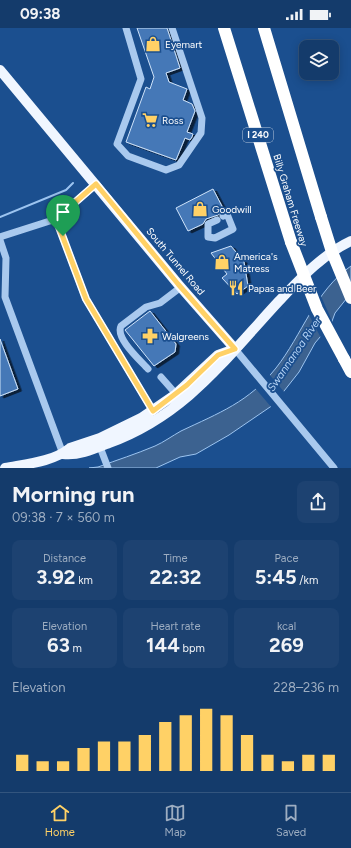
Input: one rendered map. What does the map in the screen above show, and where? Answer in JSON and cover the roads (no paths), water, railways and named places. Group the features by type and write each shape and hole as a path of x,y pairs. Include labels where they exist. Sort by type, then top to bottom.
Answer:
{"highway":[{"name":"Billy Graham Freeway","path":"224,28 291,242 317,309 351,372"},
{"path":"264,28 332,252 351,298"}],"main road":[{"name":"South Tunnel Road","path":"0,70 181,287 235,349"},
{"path":"5,468 63,454 72,455 100,447 132,434 171,411 225,363 235,349 296,284 325,258 342,245 351,241"},
{"path":"63,454 70,448 112,433 153,411 176,394 218,355 235,349"}],"street":[{"path":"126,28 141,79 117,144 128,156 166,170 179,166 201,133 202,118 172,28"},
{"path":"63,454 5,297 6,258 0,238 56,219 96,184"},
{"path":"56,219 86,299 153,411"},
{"path":"148,369 135,356 120,335 119,329 146,307 160,303 181,287"},
{"name":"South Tunnel Road","path":"235,349 334,468"},
{"path":"161,377 176,394"},
{"path":"100,447 108,468"}],"water":[{"name":"Swannanoa River","path":"351,266 351,293 335,313 331,324 315,343 299,372 273,405 229,435 196,454 180,457 156,468 89,468 98,467 162,443 181,431 233,406 255,390 276,368 294,342 318,301 328,288"}],"waterway":[{"path":"0,217 66,190 73,183"}],"place":[{"name":"Eyemart","path":"153,44"},
{"name":"Ross","path":"150,120"},
{"name":"Goodwill","path":"200,209"},
{"name":"America's Matress","path":"222,262"},
{"name":"Papas and Beer","path":"236,288"},
{"name":"Walgreens","path":"150,336"}]}
